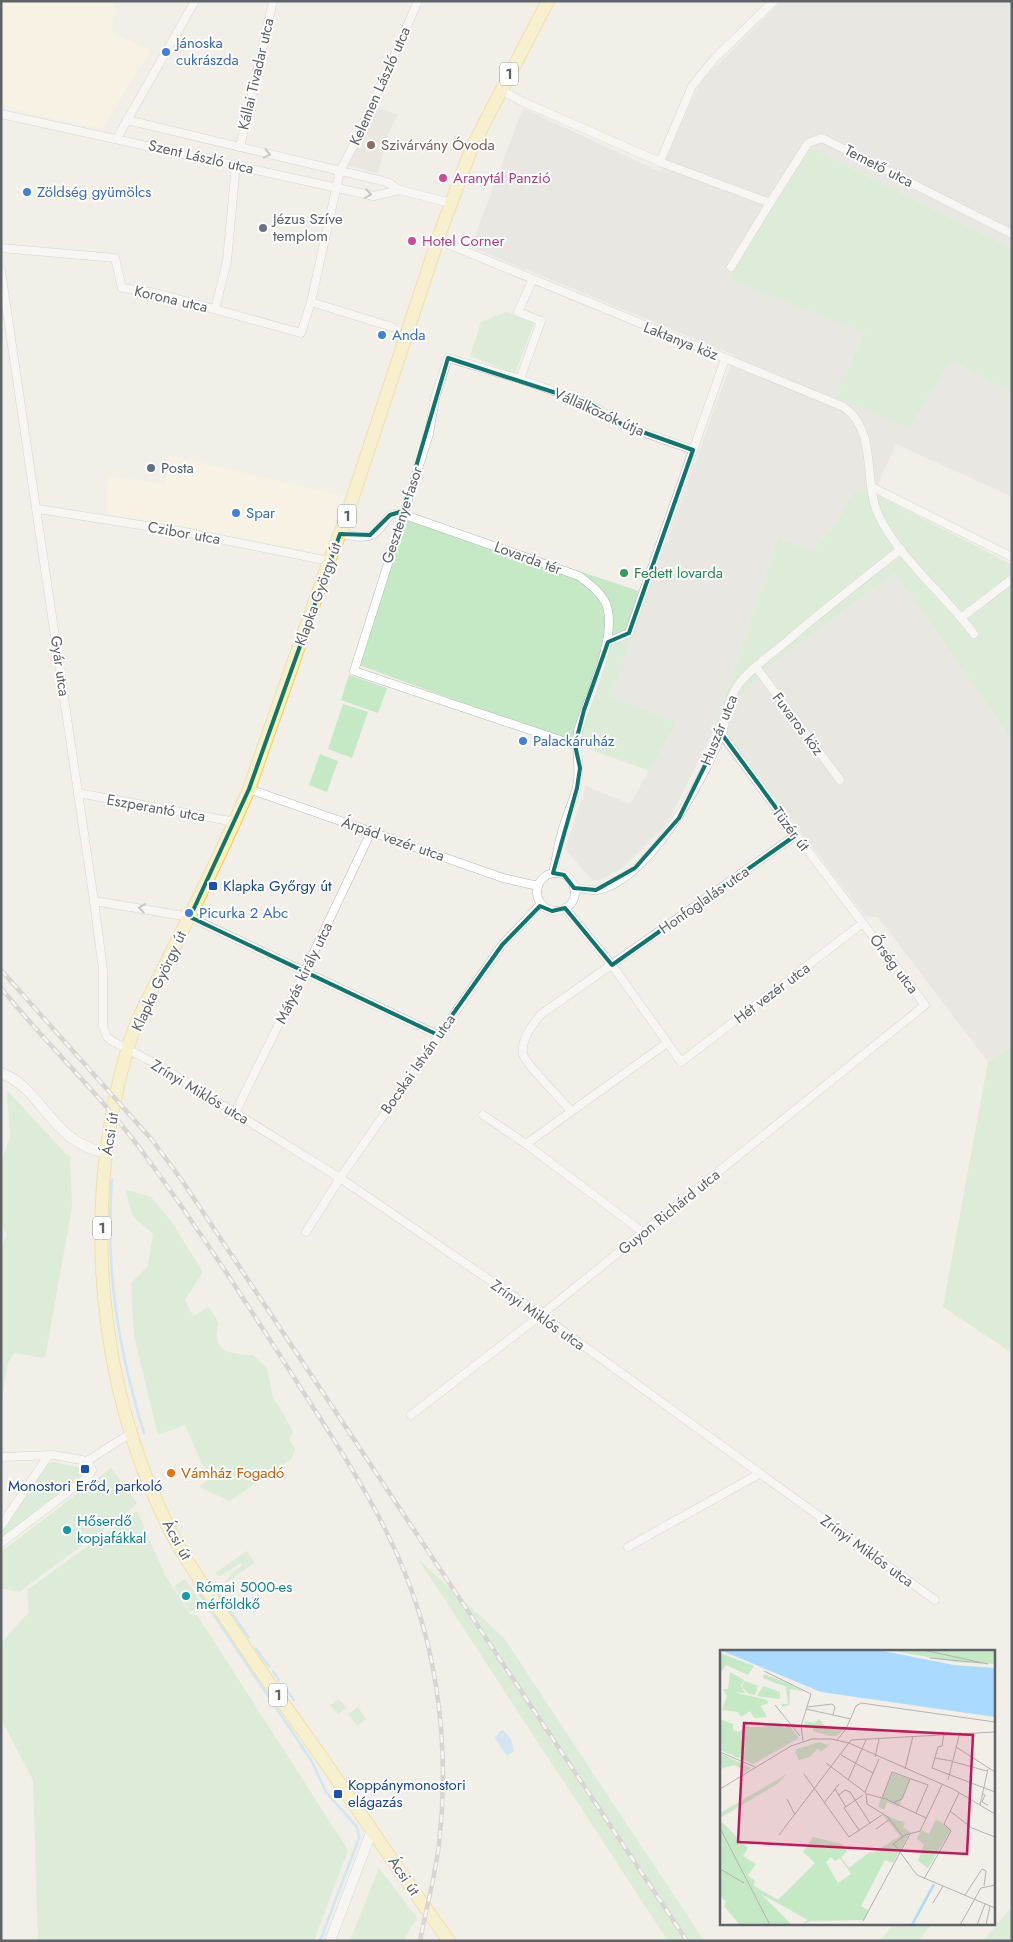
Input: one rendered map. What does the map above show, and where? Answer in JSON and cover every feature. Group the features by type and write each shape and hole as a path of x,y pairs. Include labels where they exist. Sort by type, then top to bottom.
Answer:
{"main road":[{"name":"Klapka György út","path":"116,1100 127,1050 145,1007 190,917 249,789 340,534 438,240 472,147 548,1"},
{"name":"Ácsi út","path":"116,1100 107,1153 102,1227 107,1329 119,1396 149,1484 186,1558 245,1648 449,1941"}],"street":[{"path":"116,138 195,1"},
{"name":"Kállai Tivadar utca","path":"240,147 273,1"},
{"name":"Kelemen László utca","path":"301,333 340,171 363,127 418,1"},
{"path":"660,162 692,86 715,58 774,1"},
{"path":"501,90 521,101 660,162 770,203"},
{"name":"Szent László utca","path":"1,114 236,164 374,196 400,190"},
{"name":"Szent László utca","path":"127,120 387,182 400,190 451,203"},
{"name":"Temető utca","path":"731,267 808,143 822,138 1012,234"},
{"path":"215,309 227,261 236,164"},
{"name":"Laktanya köz","path":"438,240 844,407 850,412 864,437 877,511 884,527 974,634"},
{"name":"Korona utca","path":"1,248 114,258 122,288 156,293 301,333"},
{"name":"Gyár utca","path":"1,271 38,509 94,901 103,970 104,1032 112,1041 127,1050"},
{"path":"520,379 541,321 518,312 533,279"},
{"path":"310,302 392,326"},
{"name":"Vállalkozók útja","path":"448,358 469,362 590,404 623,425 693,450"},
{"name":"Gesztenye fasor","path":"448,358 435,398 429,434 402,514 354,671 576,745"},
{"path":"554,873 562,832 576,788 580,768 576,745 584,710 608,642 630,633 725,359"},
{"path":"872,487 1012,558"},
{"name":"Czibor utca","path":"38,509 185,532 329,561"},
{"path":"340,534 370,535 377,532 390,515 396,512 402,514"},
{"name":"Lovarda tér","path":"402,514 579,576 595,588 605,601 610,614 608,642"},
{"name":"Huszár utca","path":"574,888 596,890 611,885 635,868 657,847 679,818 721,733 731,698 738,685 756,667 822,611 901,549"},
{"path":"962,618 1012,579"},
{"name":"Fuvaros köz","path":"756,667 840,780"},
{"name":"Tüzér út","path":"721,733 863,923"},
{"name":"Árpád vezér utca","path":"249,789 503,878 538,886"},
{"name":"Eszperantó utca","path":"78,793 235,822"},
{"name":"Mátyás király utca","path":"235,1112 371,832"},
{"name":"Honfoglalás utca","path":"571,1110 525,1060 524,1046 529,1030 540,1015 796,835"},
{"path":"554,873 564,875 570,880 574,888 573,900 565,908 552,910 542,904 538,898 538,886 542,879 554,873"},
{"path":"94,901 190,917 438,1035"},
{"name":"Bocskai István utca","path":"306,1232 340,1178 502,945 542,904"},
{"path":"526,1144 667,1043 612,965 565,908"},
{"name":"Őrség utca","path":"863,923 925,1005"},
{"name":"Hét vezér utca","path":"667,1043 681,1062 863,923"},
{"name":"Guyon Richárd utca","path":"411,1416 644,1233 925,1005"},
{"name":"Zrínyi Miklós utca","path":"127,1050 158,1065 340,1178 540,1315 935,1600"},
{"path":"1,1073 23,1087 70,1138 84,1146 107,1153"},
{"path":"483,1115 526,1144 644,1233"},
{"path":"1,1457 48,1456 87,1460 131,1433"},
{"path":"1,1526 48,1456"},
{"path":"3,1539 89,1476 92,1470 87,1460"},
{"path":"628,1547 760,1474"},
{"path":"330,1941 372,1830"}],"highlighted area":[{"path":"448,358 590,404 623,425 693,450 629,633 608,642 584,710 575,745 580,768 577,788 553,873 564,875 574,888 596,890 635,868 679,818 721,733 796,835 612,965 565,908 552,911 540,906 502,945 438,1035 190,917 249,789 340,534 370,535 390,515 403,511"}],"shaded area":[{"path":"1,1 115,1 111,33 151,50 102,129 1,107"},
{"path":"782,1 1012,1 1012,249 812,148 865,333 835,397 908,427 951,361 1012,393 1012,497 896,444 874,493 855,491 831,531 812,550 778,538 713,732 670,818 661,830 622,868 600,880 592,880 565,849 586,786 630,804 676,723 611,696 734,355 471,247 523,108 660,172 700,82"},
{"name":"Szivárvány Óvoda","path":"376,107 398,115 386,139 378,173 348,166"},
{"path":"169,455 343,496 325,554 106,513 108,476 166,484"},
{"path":"895,573 1012,740 1012,1046 988,1062 878,917 865,916 728,736 731,705 769,666"}],"green space":[{"path":"812,148 1012,249 1012,393 951,361 908,428 835,397 865,333 728,279 768,210"},
{"path":"506,312 534,323 515,374 470,356 481,322"},
{"path":"855,491 874,493 1012,565 1012,740 895,573 769,666 731,705 728,736 713,732 778,538 812,550 831,531"},
{"path":"407,514 648,594 611,696 676,723 649,771 359,665"},
{"path":"349,675 387,688 378,713 341,700"},
{"path":"343,704 368,712 352,758 328,749"},
{"path":"320,754 338,761 327,792 309,785"},
{"path":"1012,1046 1012,1353 943,1307 988,1062"},
{"path":"7,1090 70,1157 72,1207 45,1358 14,1353 8,1363 1,1403 1,1247 7,1235 1,1224 1,1162 10,1138"},
{"path":"125,1189 151,1197 171,1221 203,1272 185,1300 193,1316 209,1307 219,1323 217,1340 220,1346 224,1350 237,1354 253,1355 267,1368 272,1394 293,1432 289,1439 295,1449 291,1459 230,1501 199,1487 209,1479 185,1425 158,1435 134,1336 131,1283 148,1266 153,1234 133,1217"},
{"path":"54,1462 81,1468 86,1473 85,1476 5,1536 1,1533 47,1464"},
{"path":"111,1468 137,1503 134,1507 19,1592 1,1588 1,1552"},
{"path":"137,1511 165,1575 190,1614 197,1615 348,1850 314,1941 38,1941 33,1780 1,1719 1,1643 29,1612 27,1590"},
{"path":"247,1551 254,1563 226,1583 225,1581 242,1565 241,1563 220,1576 215,1573"},
{"path":"418,1559 504,1638 704,1941 668,1941"},
{"path":"185,1579 202,1604 190,1612 174,1586"},
{"path":"339,1699 347,1708 338,1714 330,1705"},
{"path":"358,1707 366,1719 357,1726 348,1714"},
{"path":"379,1868 417,1918 403,1941 350,1941"},
{"path":"1012,1907 1012,1941 983,1941 1010,1909"},
{"path":"893,1924 932,1924 918,1941 880,1941"}],"water":[{"path":"503,1730 511,1739 514,1751 507,1756 495,1738"}],"waterway":[{"path":"112,1180 110,1213 112,1277 127,1370 144,1433"},
{"path":"215,1589 249,1638"},
{"path":"199,1593 311,1760 326,1792 357,1827 359,1838 320,1941"},
{"path":"256,1649 269,1666"},
{"path":"273,1671 279,1680"},
{"path":"284,1686 294,1700"}],"railway":[{"path":"1,970 153,1141 183,1182 687,1941"},
{"path":"1,988 110,1111 144,1154 185,1212 347,1461 386,1530 402,1566 428,1643 439,1706 443,1765 439,1844 420,1941"}],"place":[{"name":"Jánoska cukrászda","path":"166,52"},
{"name":"Szivárvány Óvoda","path":"371,145"},
{"name":"Aranytál Panzió","path":"443,178"},
{"name":"Zöldség gyümölcs","path":"27,192"},
{"name":"Jézus Szíve templom","path":"263,228"},
{"name":"Hotel Corner","path":"412,241"},
{"name":"Anda","path":"382,335"},
{"name":"Posta","path":"151,468"},
{"name":"Spar","path":"236,513"},
{"name":"Fedett lovarda","path":"624,573"},
{"name":"Palackáruház","path":"523,741"},
{"name":"Klapka Győrgy út","path":"213,886"},
{"name":"Picurka 2 Abc","path":"189,913"},
{"name":"Monostori Erőd, parkoló","path":"85,1469"},
{"name":"Vámház Fogadó","path":"171,1473"},
{"name":"Hőserdő kopjafákkal","path":"67,1530"},
{"name":"Római 5000-es mérföldkő","path":"186,1596"},
{"name":"Koppánymonostori elágazás","path":"338,1794"}]}
